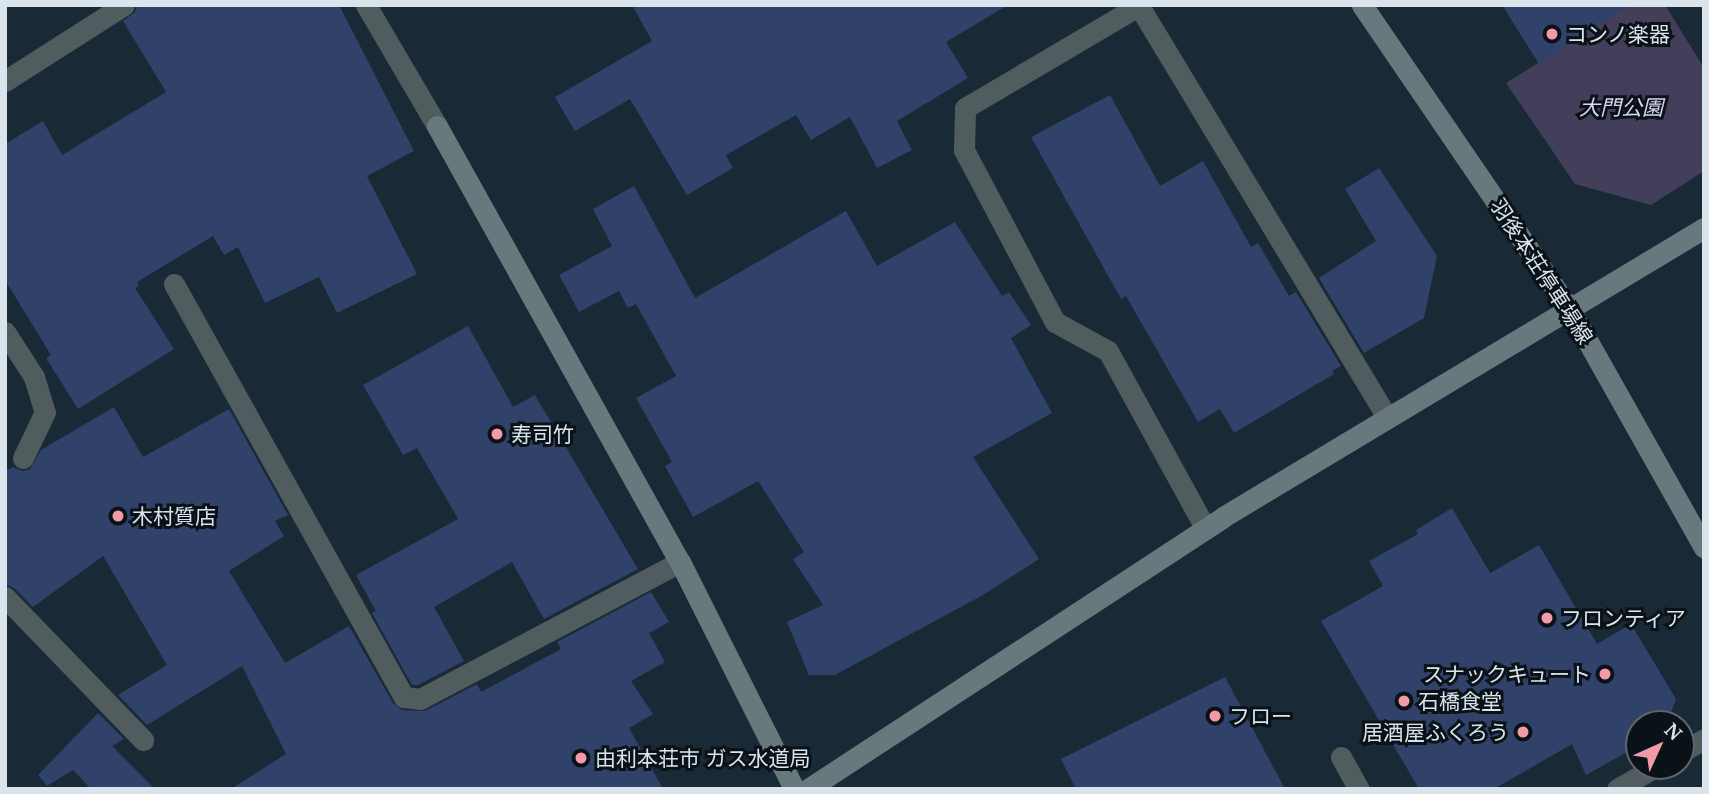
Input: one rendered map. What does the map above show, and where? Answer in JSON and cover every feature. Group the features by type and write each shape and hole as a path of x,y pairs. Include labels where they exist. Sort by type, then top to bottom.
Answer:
{"street":[{"path":"5,80 124,5"},
{"path":"366,5 680,562 794,789"},
{"name":"羽後本荘停車場線","path":"1362,5 1569,308 1704,548"},
{"path":"1206,529 1108,351 1055,322 964,150 965,108 1139,6 1388,418"},
{"path":"808,789 1206,529 1704,228"},
{"path":"174,284 404,697 420,699 680,562"},
{"path":"5,332 34,377 45,412 23,458"},
{"path":"5,597 143,740"},
{"path":"1341,757 1359,789"},
{"path":"1617,789 1633,780"}],"green space":[{"name":"大門公園","path":"1630,5 1665,5 1704,68 1704,171 1651,205 1575,184 1506,83"}],"building":[{"path":"137,5 339,5 414,151 367,176 417,274 337,313 319,277 265,303 238,247 224,255 213,236 137,282 139,286 135,288 174,349 78,409 46,358 51,355 5,280 5,144 43,121 62,155 166,92 123,21 135,12"},
{"path":"632,5 1008,5 946,42 968,78 897,121 912,150 877,168 850,117 811,140 796,115 726,155 733,168 687,195 630,99 575,131 555,97 652,41"},
{"name":"コンノ楽器","path":"1502,5 1630,5 1539,64"},
{"path":"1110,95 1160,186 1203,161 1251,247 1258,243 1289,296 1296,292 1341,366 1332,371 1334,374 1234,433 1220,409 1198,422 1126,296 1121,299 1031,137"},
{"path":"1379,168 1437,256 1424,318 1364,353 1319,278 1376,241 1345,189"},
{"path":"634,186 695,298 846,211 877,266 955,222 1002,296 1009,292 1031,325 1011,338 1052,413 973,457 1039,559 983,595 835,675 809,675 787,622 823,605 793,559 804,552 758,481 693,517 665,466 672,462 636,398 676,376 636,304 628,308 619,291 579,312 559,275 612,246 593,209"},
{"path":"468,326 513,407 535,395 638,569 544,619 512,562 434,607 464,661 418,685 412,685 372,613 376,611 356,575 458,519 417,448 403,455 363,385"},
{"path":"114,407 143,457 229,409 288,515 275,521 284,536 229,571 285,663 349,626 393,703 402,710 425,711 477,684 481,692 561,649 557,642 651,592 669,622 649,633 665,662 631,681 653,714 629,728 663,789 231,789 286,754 242,666 147,725 118,695 167,665 103,556 33,607 14,588 5,584 5,471 13,467 23,471 30,469 41,450"},
{"path":"1452,508 1490,573 1539,545 1597,644 1631,624 1676,699 1672,710 1625,710 1625,753 1586,775 1572,744 1494,789 1419,789 1321,621 1383,586 1369,561 1418,534 1416,530"},
{"path":"1225,677 1285,789 1076,789 1061,759"},
{"path":"98,713 124,739 112,746 155,789 91,789 73,770 47,786 38,775"}],"place":[{"name":"コンノ楽器","path":"1552,34"},
{"name":"寿司竹","path":"497,434"},
{"name":"木村質店","path":"118,516"},
{"name":"フロンティア","path":"1547,618"},
{"name":"スナックキュート","path":"1605,674"},
{"name":"石橋食堂","path":"1404,701"},
{"name":"フロー","path":"1215,716"},
{"name":"居酒屋ふくろう","path":"1523,732"},
{"name":"由利本荘市 ガス水道局","path":"581,758"}]}
